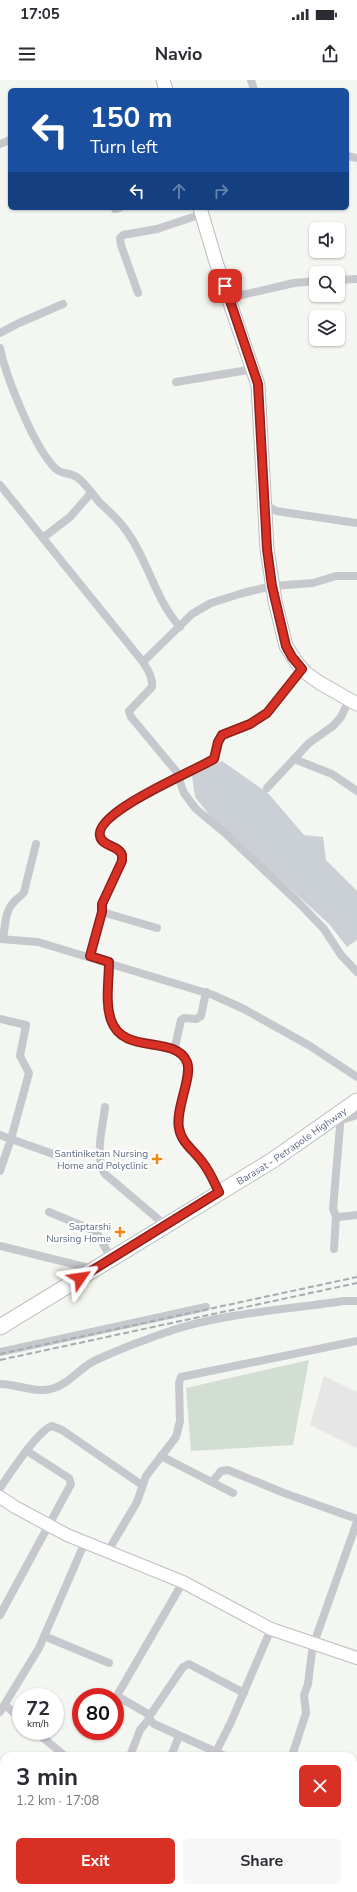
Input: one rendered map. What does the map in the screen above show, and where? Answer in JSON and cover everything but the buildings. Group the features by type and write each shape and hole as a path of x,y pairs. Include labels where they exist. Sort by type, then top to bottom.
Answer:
{"highway":[{"name":"Barasat - Petrapole Highway","path":"0,1327 341,1117 357,1101"}],"main road":[{"path":"201,211 258,384 269,510 267,549 272,586 286,646 292,657 302,669 320,683 353,702"},
{"path":"0,1497 15,1508 48,1525 85,1542 183,1582 271,1629 357,1658"}],"street":[{"path":"138,293 121,245 120,238 123,235 157,229 201,211"},
{"path":"345,280 357,280"},
{"path":"229,298 294,283 309,282"},
{"path":"0,333 63,304"},
{"path":"0,348 4,378 39,447 57,470 77,477 125,529 136,545 162,604 180,627"},
{"path":"176,382 254,369"},
{"path":"0,485 44,537 143,662 153,682 152,687 129,711 131,717 176,771 184,793 196,809 226,834 298,902 324,929 341,955 357,972"},
{"path":"44,537 70,517 92,493"},
{"path":"269,510 357,523"},
{"path":"143,662 192,614 204,606 227,597 272,586 313,583 336,576 357,576"},
{"path":"90,956 102,912 102,904 122,861 122,855 119,849 103,841 100,837 102,827 115,812 214,759 218,742 222,735 250,724 267,713 302,669"},
{"path":"267,788 309,743 333,726 353,702"},
{"path":"294,759 332,774 357,791"},
{"path":"36,844 24,892 21,897 12,904 1,939 38,942 90,956 206,992 244,1010 310,1046 357,1077"},
{"path":"102,912 157,928"},
{"path":"109,962 109,1007 113,1025 118,1031 131,1040 168,1048 174,1051 184,1057 188,1064 179,1105 179,1130 183,1139 202,1161 219,1192"},
{"path":"174,1051 182,1020 184,1018 196,1019 201,1016 206,992"},
{"path":"0,1019 26,1025 20,1056 30,1073 0,1171"},
{"path":"106,1107 99,1158 102,1169 110,1179 165,1225"},
{"path":"334,1249 336,1216 333,1200 341,1117 357,1115"},
{"path":"0,1135 56,1155"},
{"path":"50,1212 79,1223 94,1232 103,1242 111,1258"},
{"path":"336,1216 357,1215"},
{"path":"0,1246 93,1269"},
{"path":"0,1384 17,1385 36,1390 52,1388 70,1380 96,1360 178,1329 252,1315 344,1301 357,1301"},
{"path":"0,1352 206,1307"},
{"path":"108,1551 137,1502 146,1476 176,1437 179,1427 179,1383 181,1377 357,1341"},
{"path":"0,1488 27,1451 46,1429 52,1426 56,1426 142,1485"},
{"path":"0,1615 48,1525 70,1488 71,1481 27,1451"},
{"path":"161,1456 233,1492"},
{"path":"212,1482 221,1471 228,1470 284,1493 357,1519"},
{"path":"293,1752 306,1713 304,1695 308,1684 313,1643 357,1522"},
{"path":"12,1714 2,1708 39,1648 85,1542"},
{"path":"122,1688 183,1582"},
{"path":"216,1752 244,1694 271,1629"},
{"path":"44,1636 109,1663"},
{"path":"132,1752 140,1730 148,1716 156,1709 186,1664 192,1665 244,1694"},
{"path":"124,1702 148,1716 154,1724 211,1752"},
{"path":"173,1752 179,1736"},
{"path":"46,1740 60,1752"}],"shaded area":[{"path":"222,761 268,793 304,835 323,837 326,860 357,891 357,940 347,947 329,924 211,817 195,797 192,776"},
{"path":"309,1360 293,1445 191,1451 186,1388"},
{"path":"324,1376 357,1392 357,1448 310,1425"}],"railway":[{"path":"0,1354 357,1277"},
{"path":"0,1360 357,1283"}],"place":[{"name":"Santiniketan Nursing Home and Polyclinic","path":"157,1159"},
{"name":"Saptarshi Nursing Home","path":"120,1232"}],"route":[{"path":"80,1278 219,1192 207,1168 183,1139 179,1130 179,1105 188,1071 188,1064 184,1057 168,1048 131,1040 118,1031 110,1018 109,962 90,956 102,912 102,904 122,861 122,852 103,841 100,837 100,832 102,827 115,812 214,759 218,742 222,735 261,718 267,713 302,669 292,657 286,646 275,601 267,549 258,384 245,341 225,286"}]}
